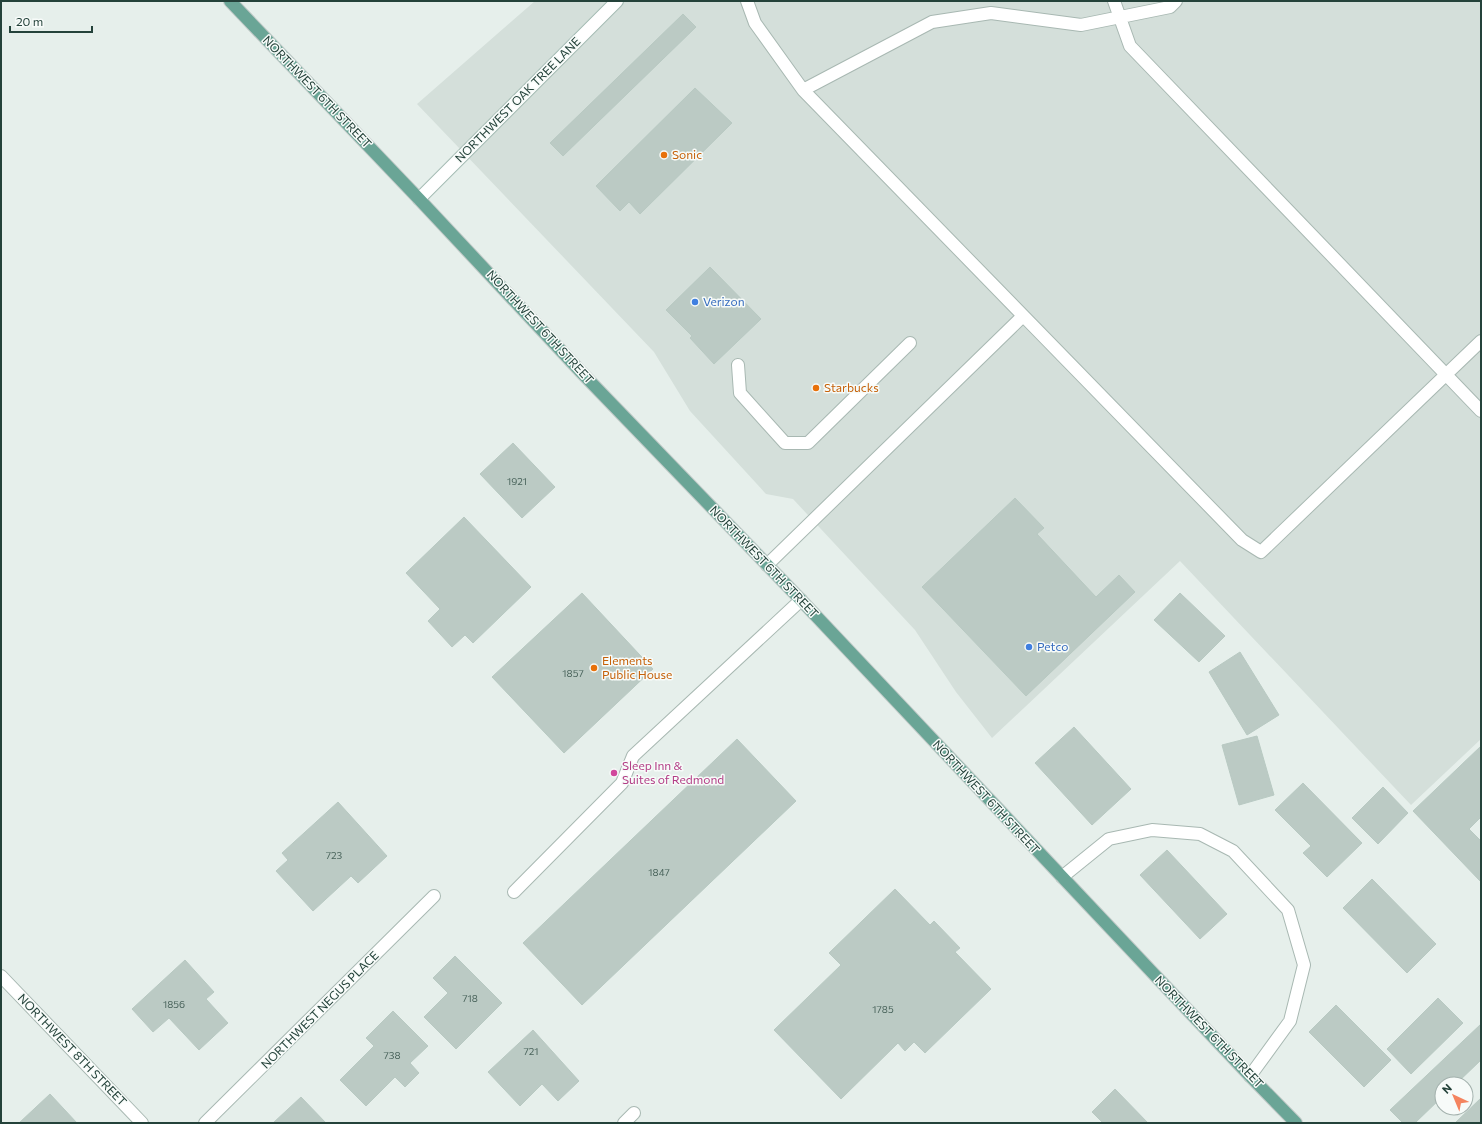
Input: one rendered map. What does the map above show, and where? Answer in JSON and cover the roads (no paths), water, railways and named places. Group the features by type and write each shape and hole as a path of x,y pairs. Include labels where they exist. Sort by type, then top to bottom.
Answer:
{"main road":[{"name":"NORTHWEST 6TH STREET","path":"230,1 420,199 581,372 801,600 1296,1123"}],"street":[{"name":"NORTHWEST OAK TREE LANE","path":"420,199 617,1"},
{"path":"747,1 755,23 803,90 1242,540 1261,552 1481,341"},
{"path":"1114,1 1130,46 1481,412"},
{"path":"803,90 932,22 991,13 1081,25 1170,7 1176,1"},
{"path":"767,565 1023,316"},
{"path":"738,364 740,393 745,399 785,443 808,443 910,343"},
{"path":"514,892 622,783 633,756 801,600"},
{"path":"1062,877 1109,839 1152,830 1200,834 1233,851 1288,910 1304,965 1290,1021 1250,1076"},
{"name":"NORTHWEST NEGUS PLACE","path":"205,1123 434,896"},
{"name":"NORTHWEST 8TH STREET","path":"1,976 142,1123"},
{"path":"624,1123 634,1113"}],"place":[{"name":"Sonic","path":"664,155"},
{"name":"Verizon","path":"695,302"},
{"name":"Starbucks","path":"816,388"},
{"name":"Petco","path":"1029,647"},
{"name":"Elements Public House","path":"594,668"},
{"name":"Sleep Inn & Suites of Redmond","path":"614,773"}]}
